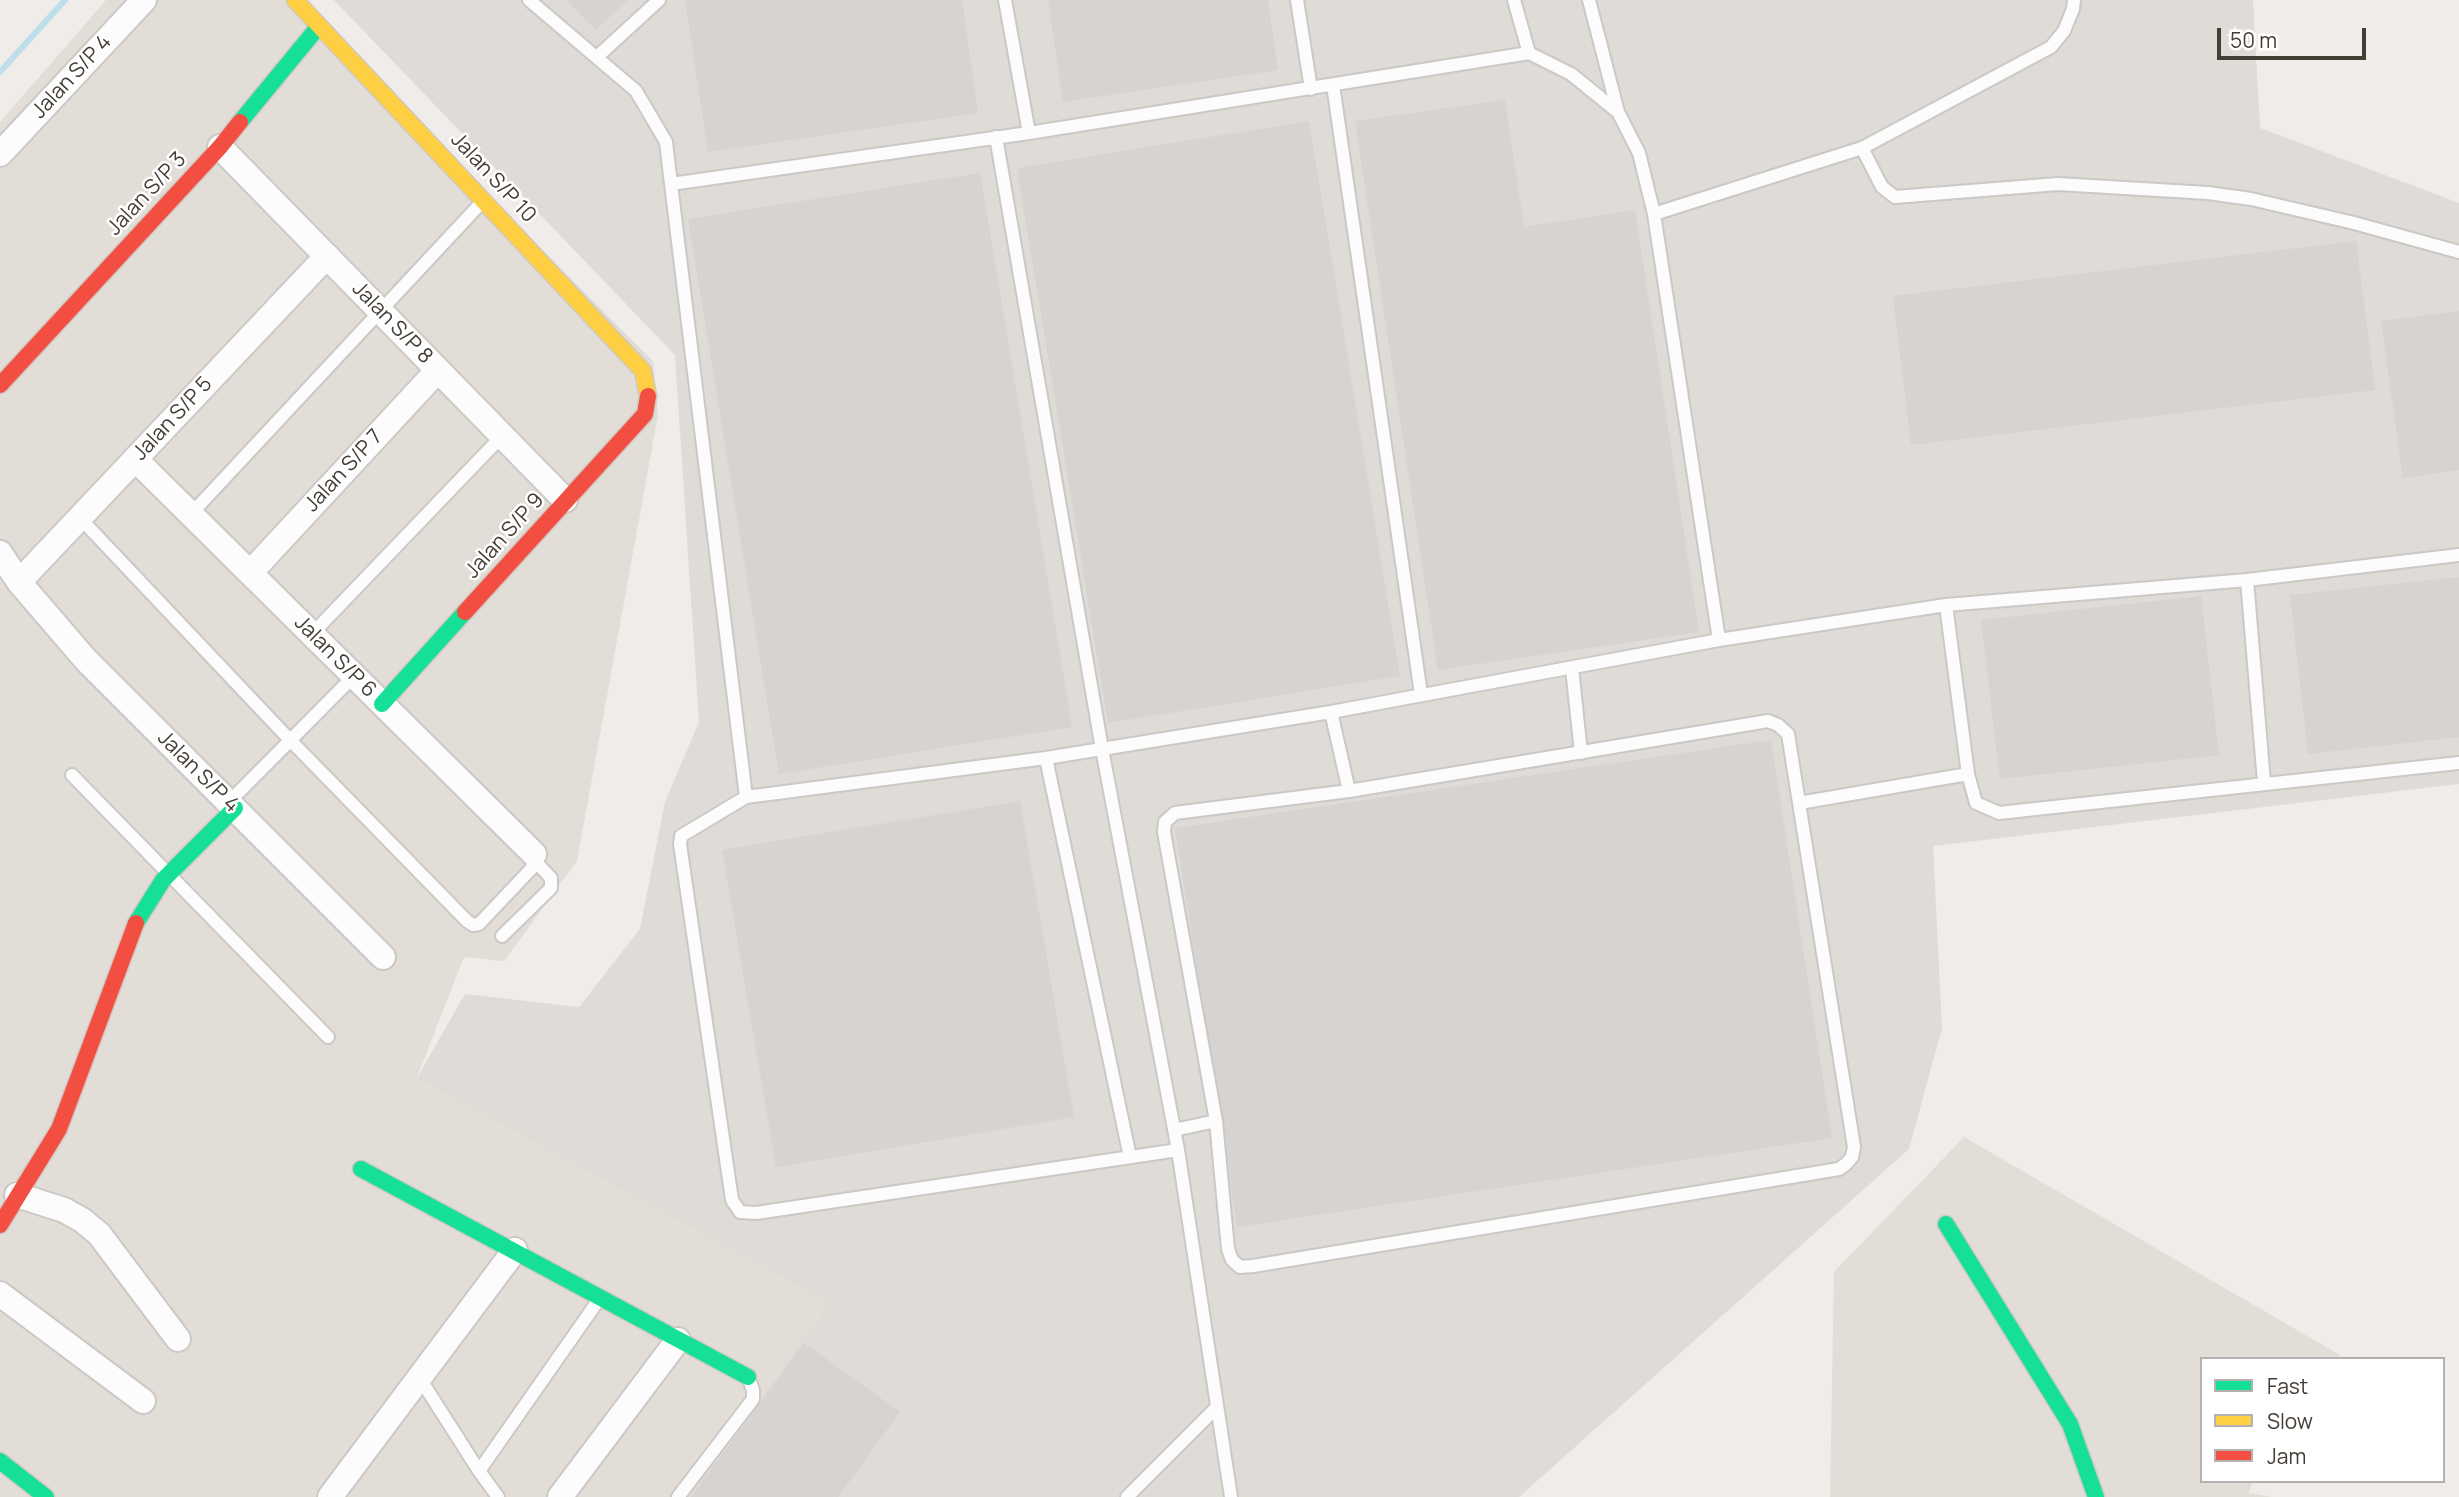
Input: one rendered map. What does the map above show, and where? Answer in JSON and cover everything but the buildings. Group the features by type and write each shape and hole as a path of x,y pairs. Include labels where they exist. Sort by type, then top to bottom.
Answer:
{"street":[{"name":"Jalan S/P 4","path":"0,153 144,0"},
{"name":"Jalan S/P 10","path":"295,0 485,199 643,371 649,392"},
{"name":"Jalan S/P 3","path":"0,385 220,147 319,26"},
{"name":"Jalan S/P 8","path":"220,147 565,500"},
{"name":"Jalan S/P 5","path":"19,582 327,256"},
{"name":"Jalan S/P 7","path":"250,573 438,370"},
{"name":"Jalan S/P 9","path":"382,704 645,414 649,392"},
{"name":"Jalan S/P 6","path":"135,459 535,857"},
{"name":"Jalan S/P 4","path":"0,553 19,582 86,660 383,957"},
{"path":"0,1225 58,1129 92,1044 129,938 143,909 168,874 231,806"},
{"path":"361,1169 748,1377"},
{"path":"17,1195 64,1210 99,1234 178,1339"},
{"path":"1946,1224 2070,1424 2096,1497"},
{"path":"344,1490 419,1377 515,1250"},
{"path":"0,1294 143,1401"},
{"path":"560,1497 678,1340"},
{"path":"0,1461 46,1497"}],"lane":[{"path":"529,0 636,91 666,142 746,797"},
{"path":"597,56 659,0"},
{"path":"1005,0 1029,132"},
{"path":"1297,0 1311,89"},
{"path":"1514,0 1529,53"},
{"path":"1589,0 1618,113 1639,153 1654,214 1719,640"},
{"path":"1654,214 1862,148 2051,47 2064,31 2074,0"},
{"path":"671,184 1311,89 1529,53 1571,74 1618,113"},
{"path":"1333,85 1421,694"},
{"path":"996,137 1101,749 1178,1150 1231,1497"},
{"path":"1862,148 1882,187 1895,197 2058,184 2208,193 2250,199 2354,223 2459,252"},
{"path":"191,514 485,199"},
{"path":"312,635 502,436"},
{"path":"80,518 290,740 467,921 473,925 479,924 531,869 535,857"},
{"path":"1178,1150 756,1213 740,1212 732,1200 680,844 681,835 746,797 1046,758 1331,712 1719,640 1946,605 2247,580 2459,555"},
{"path":"2247,580 2264,782"},
{"path":"1946,605 1968,774 1976,803 1999,813 2264,782 2459,763"},
{"path":"1572,668 1581,753"},
{"path":"231,806 290,740 354,676"},
{"path":"1331,712 1349,791"},
{"path":"1768,721 1788,734 1854,1147 1852,1157 1839,1169 1240,1266 1232,1260 1227,1249 1216,1121 1164,832 1165,821 1175,813 1349,791 1581,753 1768,721"},
{"path":"1046,758 1130,1157"},
{"path":"1799,803 1968,774"},
{"path":"72,775 328,1037"},
{"path":"502,936 551,888 551,878 535,857"},
{"path":"1174,1130 1216,1121"},
{"path":"479,1471 600,1298"},
{"path":"419,1377 498,1497"},
{"path":"678,1497 753,1399 748,1377"},
{"path":"1127,1497 1217,1407"}],"shaded area":[{"path":"106,0 293,0 653,361 658,415 577,861 504,961 464,957 417,1077 831,1303 685,1497 0,1497 0,122"},
{"path":"334,0 2253,0 2260,128 2459,203 2459,784 1933,846 1942,1028 1909,1149 1519,1497 686,1497 830,1303 417,1078 465,994 579,1007 640,929 665,802 699,722 675,355"},
{"path":"1964,1137 2340,1355 2200,1357 2200,1483 2252,1483 2249,1493 2272,1497 1830,1497 1834,1272"}],"waterway":[{"path":"0,72 65,0"}],"traffic: fast":[{"path":"240,122 319,26"},
{"path":"382,704 465,612"},
{"path":"136,923 163,880 235,808"},
{"path":"361,1169 748,1377"},
{"path":"1946,1224 2070,1424 2096,1497"},
{"path":"0,1461 46,1497"}],"traffic: slow":[{"path":"295,0 643,371 648,396"}],"traffic: jam":[{"path":"0,385 240,122"},
{"path":"465,612 645,414 648,396"},
{"path":"0,1225 59,1129 136,923"}]}
